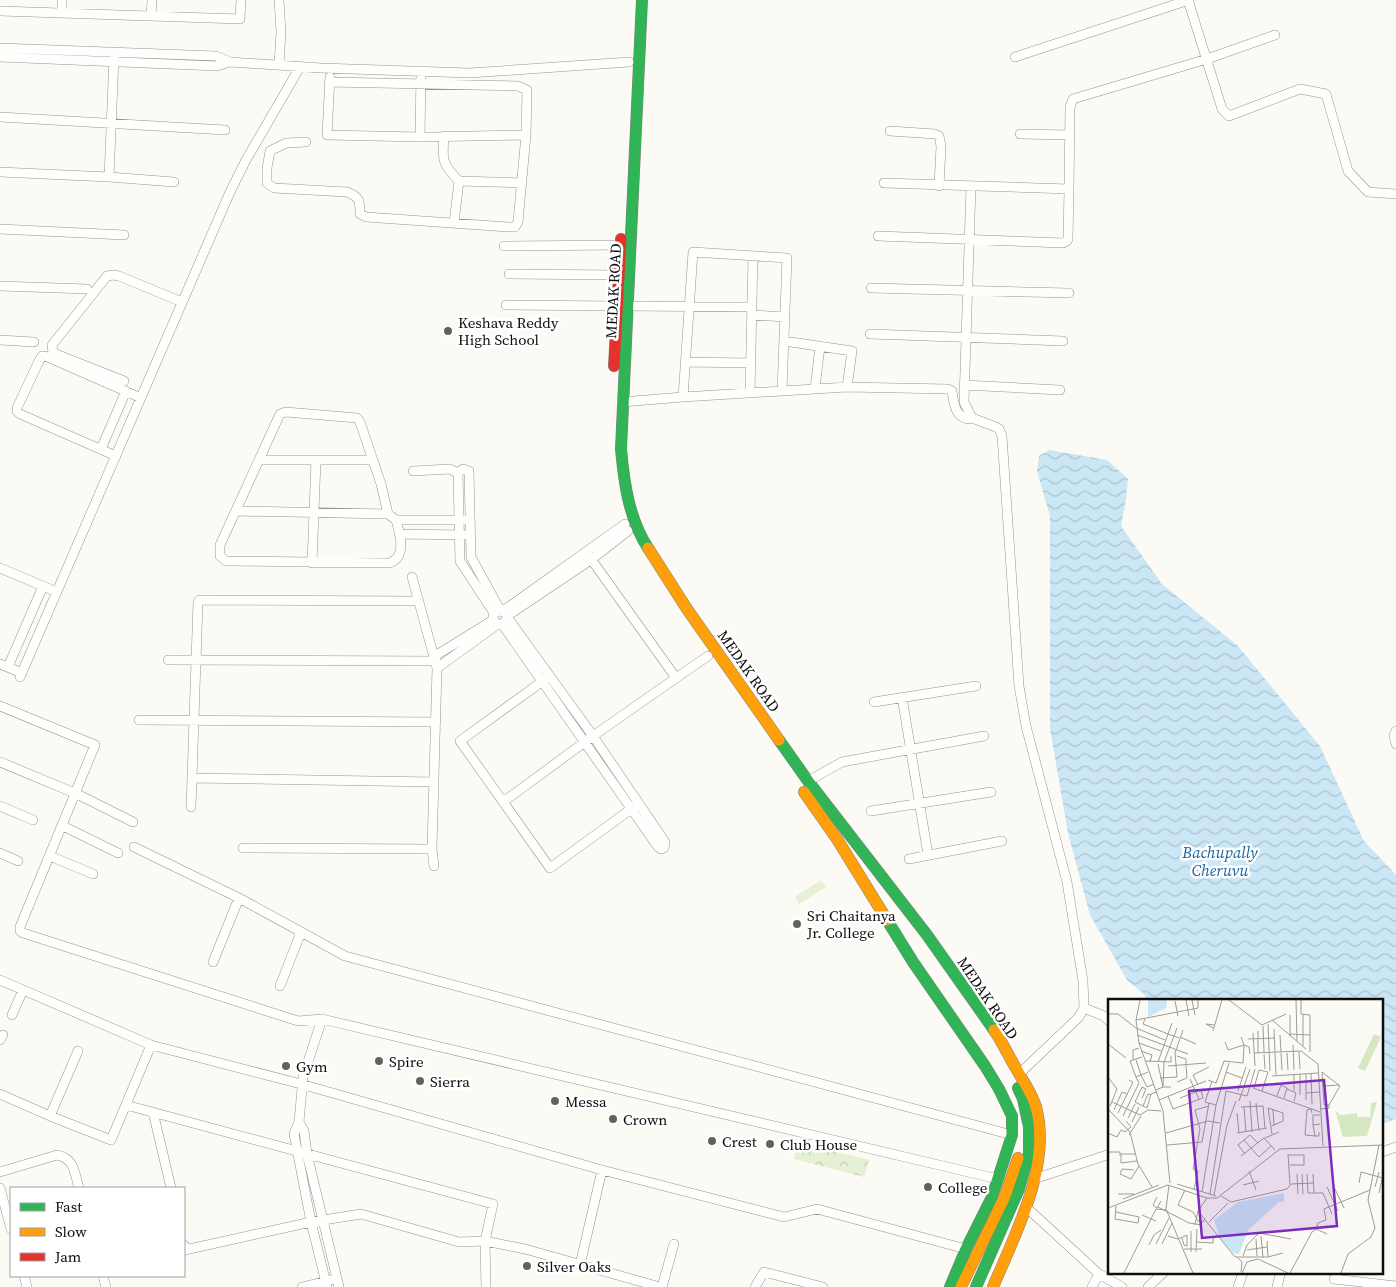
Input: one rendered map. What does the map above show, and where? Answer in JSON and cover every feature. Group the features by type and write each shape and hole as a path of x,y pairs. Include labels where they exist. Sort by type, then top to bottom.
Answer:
{"main road":[{"name":"MEDAK ROAD","path":"632,0 619,275 622,306 621,449 623,472 632,512 642,538 687,609 808,781 917,922 996,1033 1028,1088 1036,1108 1040,1132 1039,1157 1026,1207 993,1287"},
{"name":"MEDAK ROAD","path":"642,0 612,449 613,474 617,495 633,543 646,564 708,656 837,839 913,962 999,1089 1012,1116 1012,1135 992,1197 966,1249 950,1287"},
{"path":"917,922 925,950 979,1022 1023,1099 1029,1127 1029,1153 1019,1189 976,1287"},
{"path":"913,962 934,978 1008,1084 1017,1105 1020,1154 1005,1196 961,1287"}],"street":[{"path":"62,0 62,13"},
{"path":"151,16 152,0"},
{"path":"0,11 240,19 241,0"},
{"path":"278,0 281,32 280,65"},
{"path":"1015,57 1189,0 1222,109 1229,116 1300,89 1326,94 1348,171 1368,192 1396,194"},
{"path":"878,236 1067,242 1070,106 1073,99 1207,60 1275,35"},
{"path":"0,48 216,56 230,62 300,67 420,71 470,72 629,62"},
{"path":"109,177 115,51"},
{"path":"0,57 217,66 230,62"},
{"path":"43,586 4,666 21,675 230,192 246,160 300,67"},
{"path":"330,68 327,135 420,137 526,135"},
{"path":"420,71 420,137"},
{"path":"306,142 286,143 270,151 267,183 274,188 347,192 355,195 360,202 360,214 366,217 515,226 518,222 526,135 527,90 518,86 329,82"},
{"path":"0,117 226,130"},
{"path":"890,131 935,134 939,136 941,146 939,186"},
{"path":"1020,134 1070,136"},
{"path":"444,136 443,156 446,168 459,180 522,183"},
{"path":"0,172 174,182"},
{"path":"454,223 459,180"},
{"path":"884,183 1069,189"},
{"path":"971,186 964,402 968,413 973,419"},
{"path":"0,229 124,235"},
{"path":"504,246 621,245"},
{"path":"683,396 693,252 787,258 782,391"},
{"path":"750,393 753,256"},
{"path":"124,381 54,353 52,345 108,276 112,274 182,302"},
{"path":"509,274 619,275"},
{"path":"0,286 87,289"},
{"path":"870,288 1069,293"},
{"path":"506,305 689,307 752,311 785,317"},
{"path":"870,334 1063,341"},
{"path":"0,340 34,342"},
{"path":"784,341 852,351 847,387"},
{"path":"815,389 820,346"},
{"path":"116,456 20,414 17,408 42,356 141,398"},
{"path":"685,362 751,363"},
{"path":"964,385 1060,390"},
{"path":"622,402 683,396 847,387 948,389 952,391 954,408 959,415 999,429 1002,436 1019,686 1026,726 1067,882 1084,981 1084,1008 1080,1017 1019,1074"},
{"path":"101,449 126,391"},
{"path":"388,514 381,484 357,418 286,412 280,414 220,545 220,556 226,562 390,563 396,561 399,557 400,534 396,520"},
{"path":"259,460 373,460"},
{"path":"312,562 316,460"},
{"path":"413,471 450,469 458,473"},
{"path":"458,473 463,469 469,471 472,557 500,617"},
{"path":"458,473 460,561 546,678 635,807 550,868 460,741 546,678"},
{"path":"236,511 388,514 396,520 470,520"},
{"path":"168,660 436,662 627,528"},
{"path":"400,534 471,535"},
{"path":"589,556 676,678"},
{"path":"0,568 57,592"},
{"path":"412,577 436,662 432,849 434,866"},
{"path":"191,807 196,605 200,600 419,601"},
{"path":"503,802 708,656"},
{"path":"874,702 976,686"},
{"path":"902,698 928,856"},
{"path":"0,706 96,745 20,927 23,933 298,1021 322,1020 998,1179"},
{"path":"139,720 436,722"},
{"path":"1396,731 1394,735 1396,744"},
{"path":"808,781 842,762 984,736"},
{"path":"0,762 77,794 133,822"},
{"path":"193,778 434,782"},
{"path":"871,811 991,792"},
{"path":"0,806 33,820"},
{"path":"63,826 118,853"},
{"path":"909,859 1002,841"},
{"path":"134,847 239,898 345,956 1012,1135"},
{"path":"243,848 432,849"},
{"path":"0,853 18,861"},
{"path":"50,856 93,874"},
{"path":"213,962 239,898"},
{"path":"280,986 301,932"},
{"path":"0,980 151,1045 301,1084 602,1170 784,1217 817,1209 966,1249"},
{"path":"12,1015 23,990"},
{"path":"1084,1008 1104,1016 1108,1020"},
{"path":"302,1287 338,1283 323,1220 303,1153 294,1134 298,1122 301,1084 322,1020"},
{"path":"0,1094 111,1140 151,1045"},
{"path":"50,1116 78,1051"},
{"path":"126,1104 493,1204 485,1241 486,1287"},
{"path":"153,1112 170,1187"},
{"path":"1384,1151 1396,1147"},
{"path":"303,1153 311,1222 326,1284"},
{"path":"0,1172 57,1155 66,1157 71,1161 79,1187"},
{"path":"1034,1179 1108,1155"},
{"path":"580,1265 602,1170"},
{"path":"0,1188 10,1223"},
{"path":"1026,1207 1099,1274 1122,1287"},
{"path":"185,1250 311,1222 361,1214 459,1242 485,1241 525,1249 661,1287 674,1244"},
{"path":"755,1287 764,1272 823,1287"},
{"path":"1092,1287 1099,1274"},
{"path":"1148,1287 1162,1274"},
{"path":"1238,1287 1242,1274"},
{"path":"1277,1287 1280,1275"},
{"path":"1334,1279 1396,1286"}],"green space":[{"path":"821,880 826,887 799,904 795,897"},
{"path":"798,1142 869,1160 864,1177 794,1159"}],"water":[{"name":"Bachupally Cheruvu","path":"1049,450 1107,460 1128,479 1121,526 1162,584 1238,646 1320,746 1364,841 1396,875 1396,1119 1384,1123 1384,999 1146,999 1145,995 1127,980 1090,915 1068,833 1050,729 1050,516 1037,471 1039,456"}],"traffic: fast":[{"path":"642,0 621,449 628,500 636,525 648,548"},
{"path":"779,740 808,781 927,935 994,1030"},
{"path":"887,920 913,962 985,1066 1012,1116 1012,1135 992,1197 966,1249 950,1287"},
{"path":"976,1287 1019,1189 1029,1153 1029,1127 1023,1099 1018,1088"}],"traffic: slow":[{"path":"648,548 687,609 779,740"},
{"path":"804,792 837,839 887,920"},
{"path":"993,1287 1029,1199 1039,1153 1040,1130 1036,1107 1032,1097 994,1030"},
{"path":"961,1287 1005,1196 1018,1158"}],"traffic: jam":[{"path":"614,366 621,239"}],"place":[{"name":"Keshava Reddy High School","path":"448,331"},
{"name":"Sri Chaitanya Jr. College","path":"797,924"},
{"name":"Spire","path":"379,1061"},
{"name":"Gym","path":"286,1066"},
{"name":"Sierra","path":"420,1081"},
{"name":"Messa","path":"555,1101"},
{"name":"Crown","path":"613,1119"},
{"name":"Crest","path":"712,1141"},
{"name":"Club House","path":"770,1144"},
{"name":"College","path":"928,1187"},
{"name":"Silver Oaks","path":"527,1266"}]}
